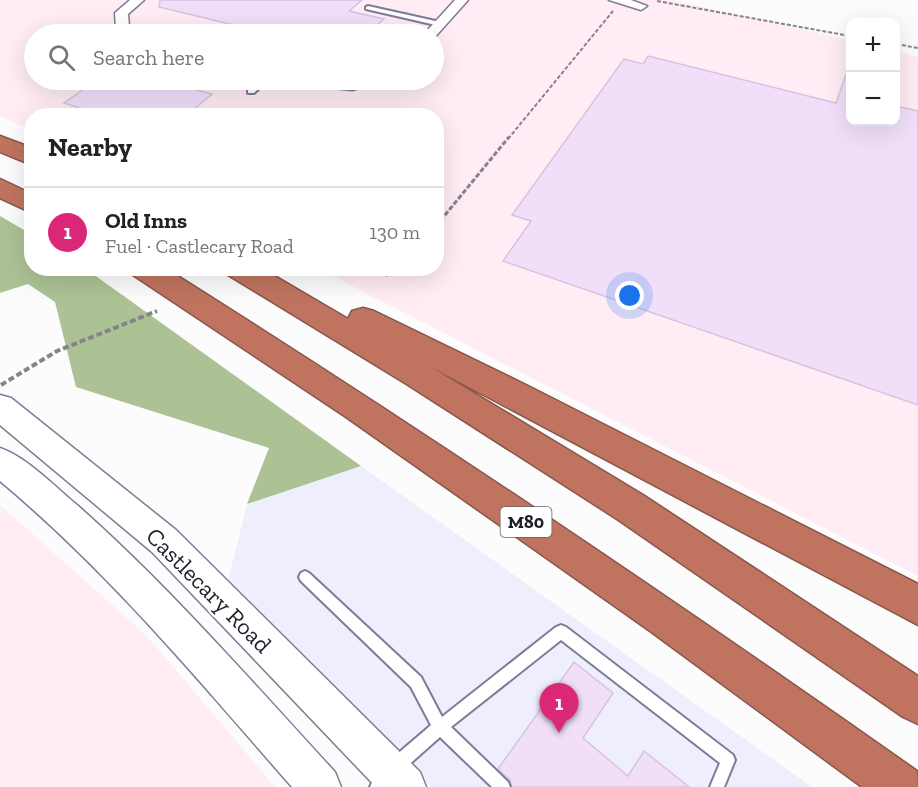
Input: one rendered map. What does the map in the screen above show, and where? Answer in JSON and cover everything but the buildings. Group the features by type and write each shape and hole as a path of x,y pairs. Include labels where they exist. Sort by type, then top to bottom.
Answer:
{"highway":[{"path":"0,143 24,154"},
{"path":"0,187 24,200"},
{"name":"M80","path":"155,276 387,427 664,617 901,787"},
{"path":"251,276 416,374 630,507 918,702"},
{"path":"275,276 516,394 918,605"}],"main road":[{"name":"Castlecary Road","path":"0,407 164,541 391,782"},
{"path":"0,462 48,501 118,565 320,787"}],"street":[{"path":"122,24 121,13 138,0"},
{"path":"440,24 462,0"},
{"path":"618,1 641,6"}],"lane":[{"path":"368,8 440,24"},
{"path":"305,578 416,682 440,728 503,787"},
{"path":"391,782 440,728 561,632 728,760 717,787"}],"path":[{"path":"653,0 846,35"},
{"path":"444,216 618,1"},
{"path":"900,45 918,48"},
{"path":"0,385 20,369 59,348 157,311"}],"shaded area":[{"path":"0,0 673,0 846,39 846,126 900,126 900,52 918,57 918,576 333,276 444,276 444,108 24,108 24,127 0,116"},
{"path":"361,466 812,787 431,787 227,585 247,504"},
{"path":"0,505 147,636 275,787 0,787"}],"green space":[{"path":"0,216 24,230 24,276 96,276 361,466 247,504 269,448 76,387 55,302 28,284 0,293"}],"place":[{"name":"Old Inns","path":"559,733"}]}
